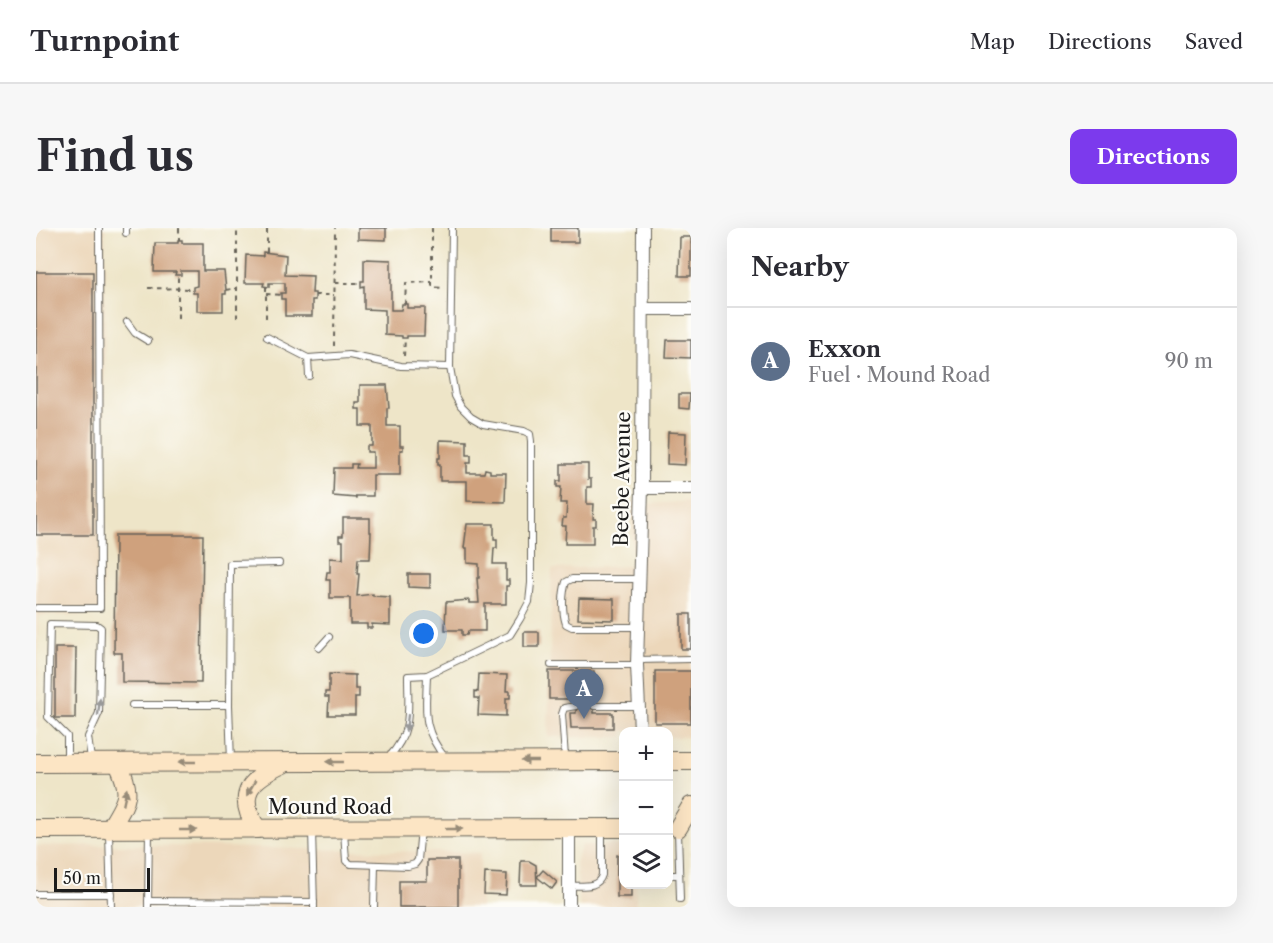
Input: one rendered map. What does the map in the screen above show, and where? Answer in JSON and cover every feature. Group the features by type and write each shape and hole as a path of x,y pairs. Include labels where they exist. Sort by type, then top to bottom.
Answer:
{"main road":[{"path":"36,763 619,761"},
{"path":"257,830 247,810 249,787 268,771 287,762"},
{"path":"109,830 123,807 128,792 118,763"},
{"path":"679,828 691,806"},
{"name":"Mound Road","path":"36,830 619,828"}],"street":[{"name":"Beebe Avenue","path":"639,727 637,662 642,488 643,228"},
{"path":"643,309 691,309"},
{"path":"642,488 691,488"},
{"path":"568,828 569,907"}],"lane":[{"path":"37,608 100,608 99,228"},
{"path":"384,762 398,747 407,731 408,676 427,675 510,635 528,602 531,583 530,434 483,424 461,407 455,396 450,367 452,228"},
{"path":"127,322 135,333 147,341"},
{"path":"267,337 309,358 350,355 401,366 450,367"},
{"path":"309,358 309,376"},
{"path":"231,762 230,564 279,563"},
{"path":"638,627 572,627 566,624 564,588 566,582 572,579 639,579"},
{"path":"67,763 67,736 48,717 50,624 97,625 101,628 99,712 88,737 92,763"},
{"path":"319,648 329,637"},
{"path":"551,665 691,659"},
{"path":"427,675 428,730 448,762"},
{"path":"132,705 229,705"},
{"path":"565,761 562,714 564,708 576,706"},
{"path":"594,706 638,706"},
{"path":"568,886 596,884 601,881 602,828"},
{"path":"679,828 680,899"},
{"path":"149,830 148,904 314,905 312,829"},
{"path":"344,829 345,861 351,864 408,866 415,864 419,853 421,829"},
{"path":"109,830 111,907"},
{"path":"374,907 375,865"},
{"path":"673,875 679,875"},
{"path":"36,894 111,894"}],"path":[{"path":"179,228 180,240"},
{"path":"237,228 237,318"},
{"path":"267,228 267,252"},
{"path":"334,346 335,228"},
{"path":"432,228 432,287 452,289"},
{"path":"178,275 178,318"},
{"path":"405,304 406,283 432,282"},
{"path":"335,283 361,283"},
{"path":"266,286 266,318"},
{"path":"148,288 193,289"},
{"path":"226,290 237,288"},
{"path":"266,294 282,295"},
{"path":"315,295 334,295"},
{"path":"404,356 405,338"}],"shaded area":[{"path":"36,228 105,228 103,615 38,615 38,728 36,728"},
{"path":"691,501 691,737 673,737 673,727 619,727 619,737 548,737 552,569 632,566 632,502 651,504"},
{"path":"123,845 480,853 481,907 36,907 36,846"},
{"path":"582,845 619,845 619,889 636,889 636,907 580,907 576,862"}],"building":[{"path":"358,228 386,228 386,240 358,239"},
{"path":"551,228 578,228 578,242 551,242"},
{"path":"680,237 691,237 691,276 679,276"},
{"path":"178,240 182,240 182,243 203,243 203,271 224,271 226,294 223,294 223,311 197,311 197,293 193,293 193,287 197,286 197,271 181,271 181,275 175,275 176,272 154,272 155,243 178,243"},
{"path":"263,252 286,255 285,275 313,276 312,293 315,293 315,300 312,300 312,316 285,316 285,299 281,299 281,293 285,293 285,283 269,283 269,287 263,286 264,283 245,283 246,255 263,256"},
{"path":"364,259 391,260 391,310 401,310 402,304 407,304 407,308 425,308 424,336 402,338 402,336 385,335 385,310 364,309 364,286 361,287 361,281 364,281"},
{"path":"36,272 93,272 93,535 36,535"},
{"path":"667,340 691,340 691,358 666,357"},
{"path":"360,385 387,385 389,408 387,408 387,426 400,426 400,446 403,446 403,450 400,450 400,475 373,475 373,496 356,496 356,498 333,496 334,468 351,468 351,464 357,464 356,468 373,468 373,452 367,452 367,446 372,446 372,426 360,426 360,409 356,409 356,403 360,403"},
{"path":"679,394 690,394 689,409 679,408"},
{"path":"668,432 686,433 685,465 667,464"},
{"path":"440,440 467,441 467,455 471,455 471,463 467,463 467,473 484,473 485,469 490,470 490,473 506,473 505,502 467,501 467,481 440,481 438,458 440,458"},
{"path":"561,464 588,464 588,479 591,479 591,487 587,487 587,504 594,504 593,519 596,519 596,526 593,526 593,544 565,544 566,526 562,526 563,518 566,518 567,503 560,503 561,487 557,487 557,481 561,481"},
{"path":"343,518 370,518 370,559 358,559 357,596 373,594 373,596 390,597 390,625 372,624 372,628 367,628 367,624 350,624 350,598 330,598 330,580 326,580 327,572 330,572 330,558 343,559 343,541 339,541 339,536 343,536"},
{"path":"467,524 494,524 494,539 497,539 497,548 494,548 493,564 506,564 506,580 509,580 509,586 506,586 506,604 485,604 485,631 468,631 467,635 462,635 462,630 445,630 446,602 469,600 469,603 479,603 477,578 479,578 479,564 467,563 467,548 464,548"},
{"path":"115,535 203,535 201,683 122,682 122,653 114,653"},
{"path":"408,574 430,574 430,588 408,587"},
{"path":"579,598 614,599 614,620 578,619"},
{"path":"681,614 691,614 691,649 681,649"},
{"path":"524,632 539,632 539,647 524,647"},
{"path":"55,648 76,648 75,718 55,718"},
{"path":"549,671 594,671 594,713 613,713 613,728 571,728 570,713 576,713 576,699 549,699"},
{"path":"655,671 691,671 691,723 655,723"},
{"path":"329,674 355,675 355,689 359,689 359,697 355,697 355,715 328,715 329,697 325,697 325,692 329,692"},
{"path":"479,674 507,675 506,691 510,691 510,698 506,698 506,716 478,715 479,698 475,698 475,691 478,692"},
{"path":"617,855 619,855 619,889 631,889 631,897 617,897"},
{"path":"427,860 458,860 458,907 399,907 399,881 427,881"},
{"path":"521,861 529,861 536,865 537,885 520,885"},
{"path":"543,870 557,882 552,889 537,877"},
{"path":"485,873 507,874 506,895 484,894"}],"place":[{"name":"Exxon","path":"584,719"}]}
